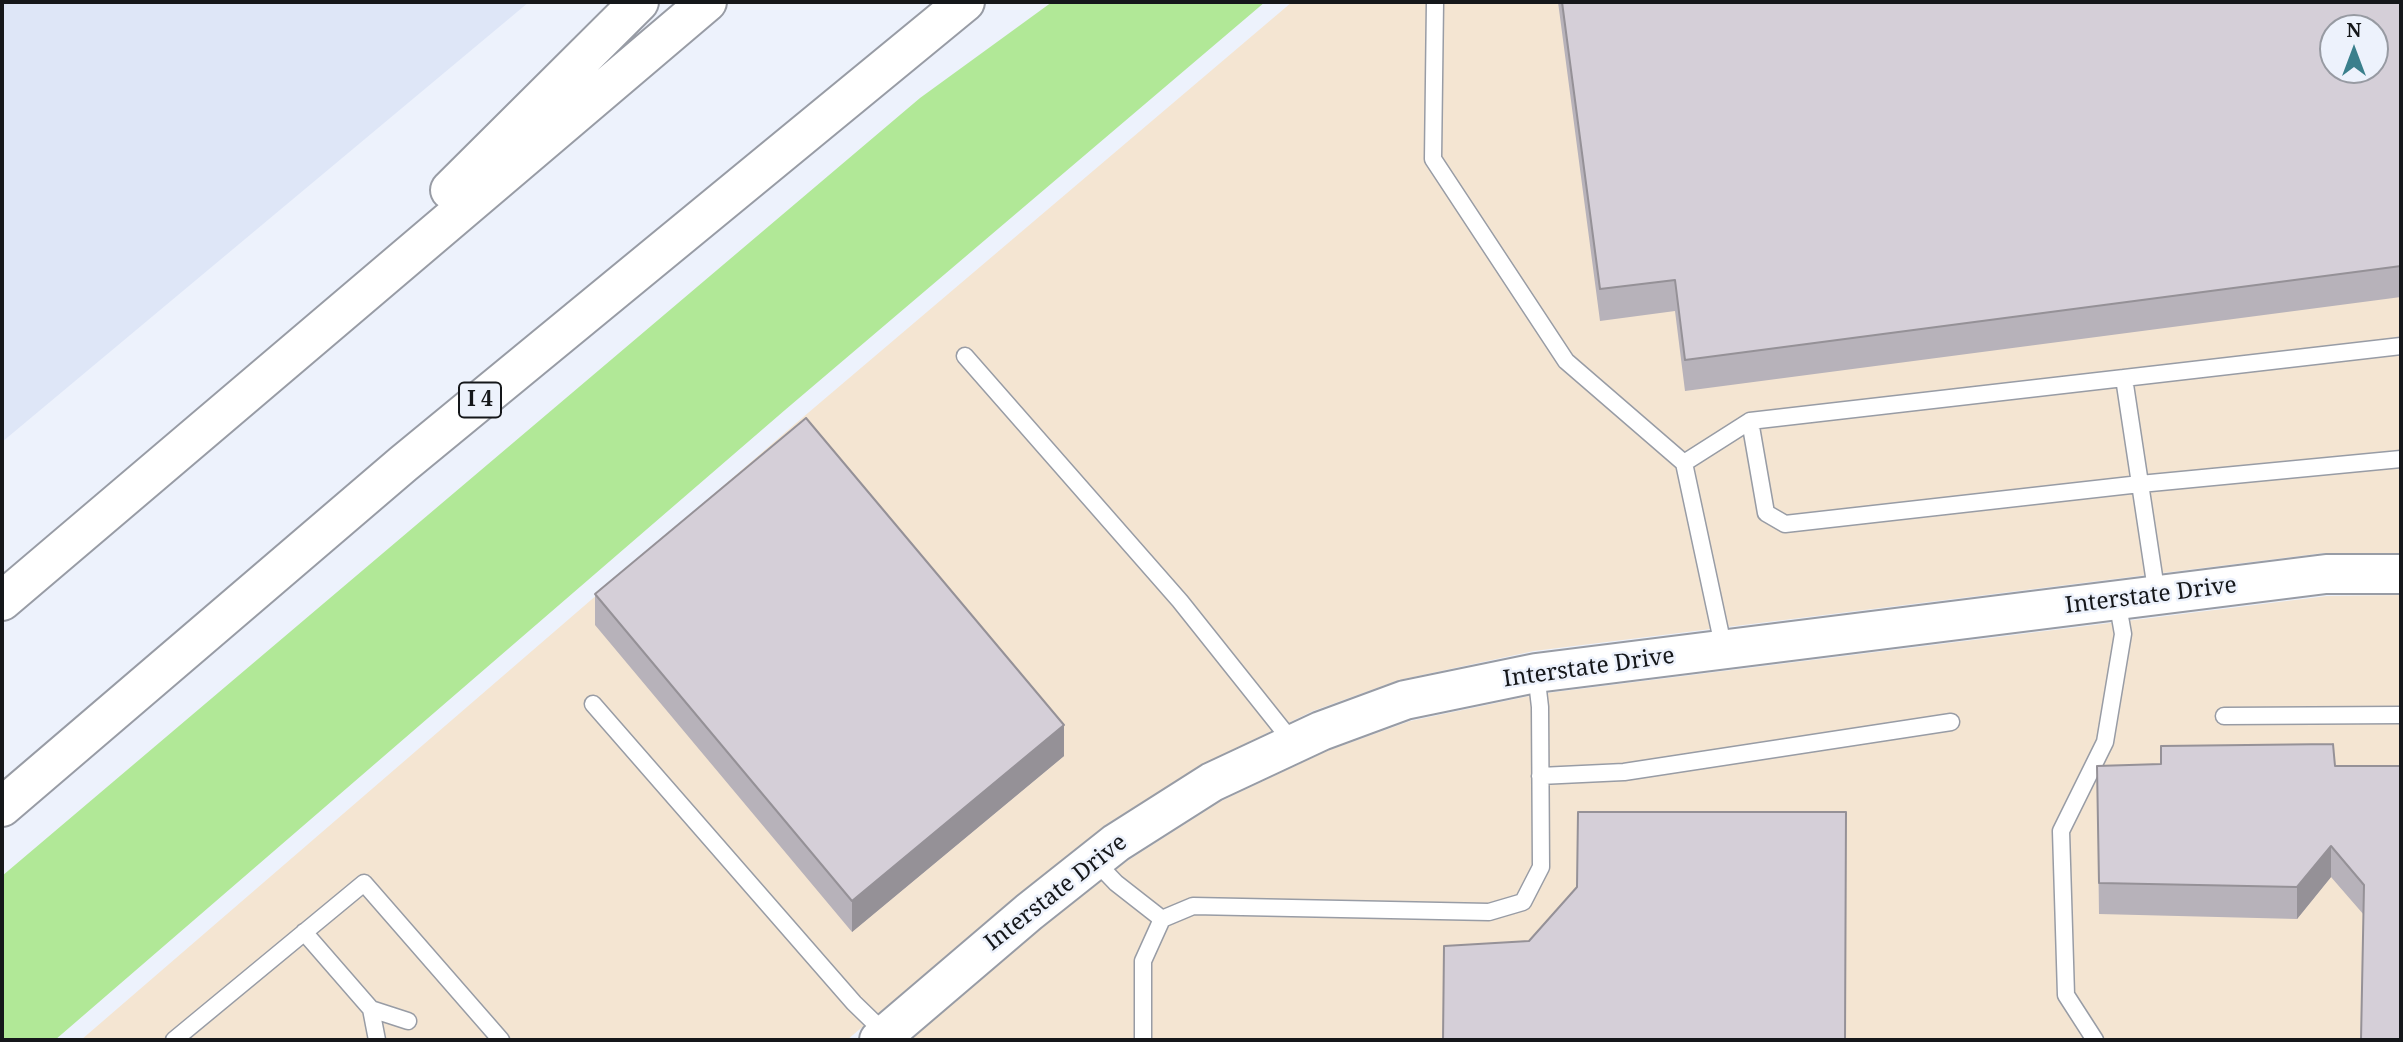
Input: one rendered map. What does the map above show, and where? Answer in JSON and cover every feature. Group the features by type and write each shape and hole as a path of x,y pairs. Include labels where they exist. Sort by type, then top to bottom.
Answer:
{"main road":[{"path":"239,399 639,2"},
{"path":"2,601 707,2"},
{"name":"I 4","path":"2,807 403,464 965,2"},
{"name":"Interstate Drive","path":"882,1037 1029,912 1116,843 1213,782 1321,731 1405,700 1536,673 2326,574 2401,574"}],"lane":[{"path":"1435,2 1433,159 1566,360 1684,463 1724,650"},
{"path":"1684,463 1750,421 2401,346"},
{"path":"965,356 1180,601 1294,744"},
{"path":"2124,377 2157,596"},
{"path":"1750,421 1766,513 1785,524 2140,484 2401,459"},
{"path":"2095,1040 2066,995 2062,831 2105,742 2123,634 2117,600"},
{"path":"1143,1040 1143,961 1162,919 1193,906 1489,912 1522,902 1541,867 1540,707 1536,673"},
{"path":"593,704 882,1037"},
{"path":"2224,716 2401,715"},
{"path":"1540,776 1623,772 1951,722"},
{"path":"1094,860 1116,883 1162,919"},
{"path":"174,1040 363,883 501,1040"},
{"path":"304,932 371,1009 377,1040"},
{"path":"371,1009 408,1021"}],"shaded area":[{"path":"2,2 529,2 2,442"},
{"path":"1292,2 2401,2 2401,553 2324,553 1534,651 1399,680 1313,711 1205,763 1107,824 1017,896 847,1040 81,1040 795,424"},
{"path":"2401,595 2401,1040 910,1040 1040,929 1127,861 1221,801 1327,751 1410,721 1539,694 2327,596"}],"green space":[{"path":"1052,2 1265,2 785,410 55,1040 2,1040 2,876 920,98"}],"building":[{"path":"1562,2 2401,2 2401,266 1685,360 1675,280 1600,289"},
{"path":"806,418 1064,725 852,901 595,594"},
{"path":"2333,744 2335,766 2401,766 2401,1040 2361,1040 2364,885 2331,846 2297,887 2099,883 2097,766 2161,764 2161,746"},
{"path":"1578,812 1846,812 1845,1040 1443,1040 1444,946 1529,941 1577,887"}]}
